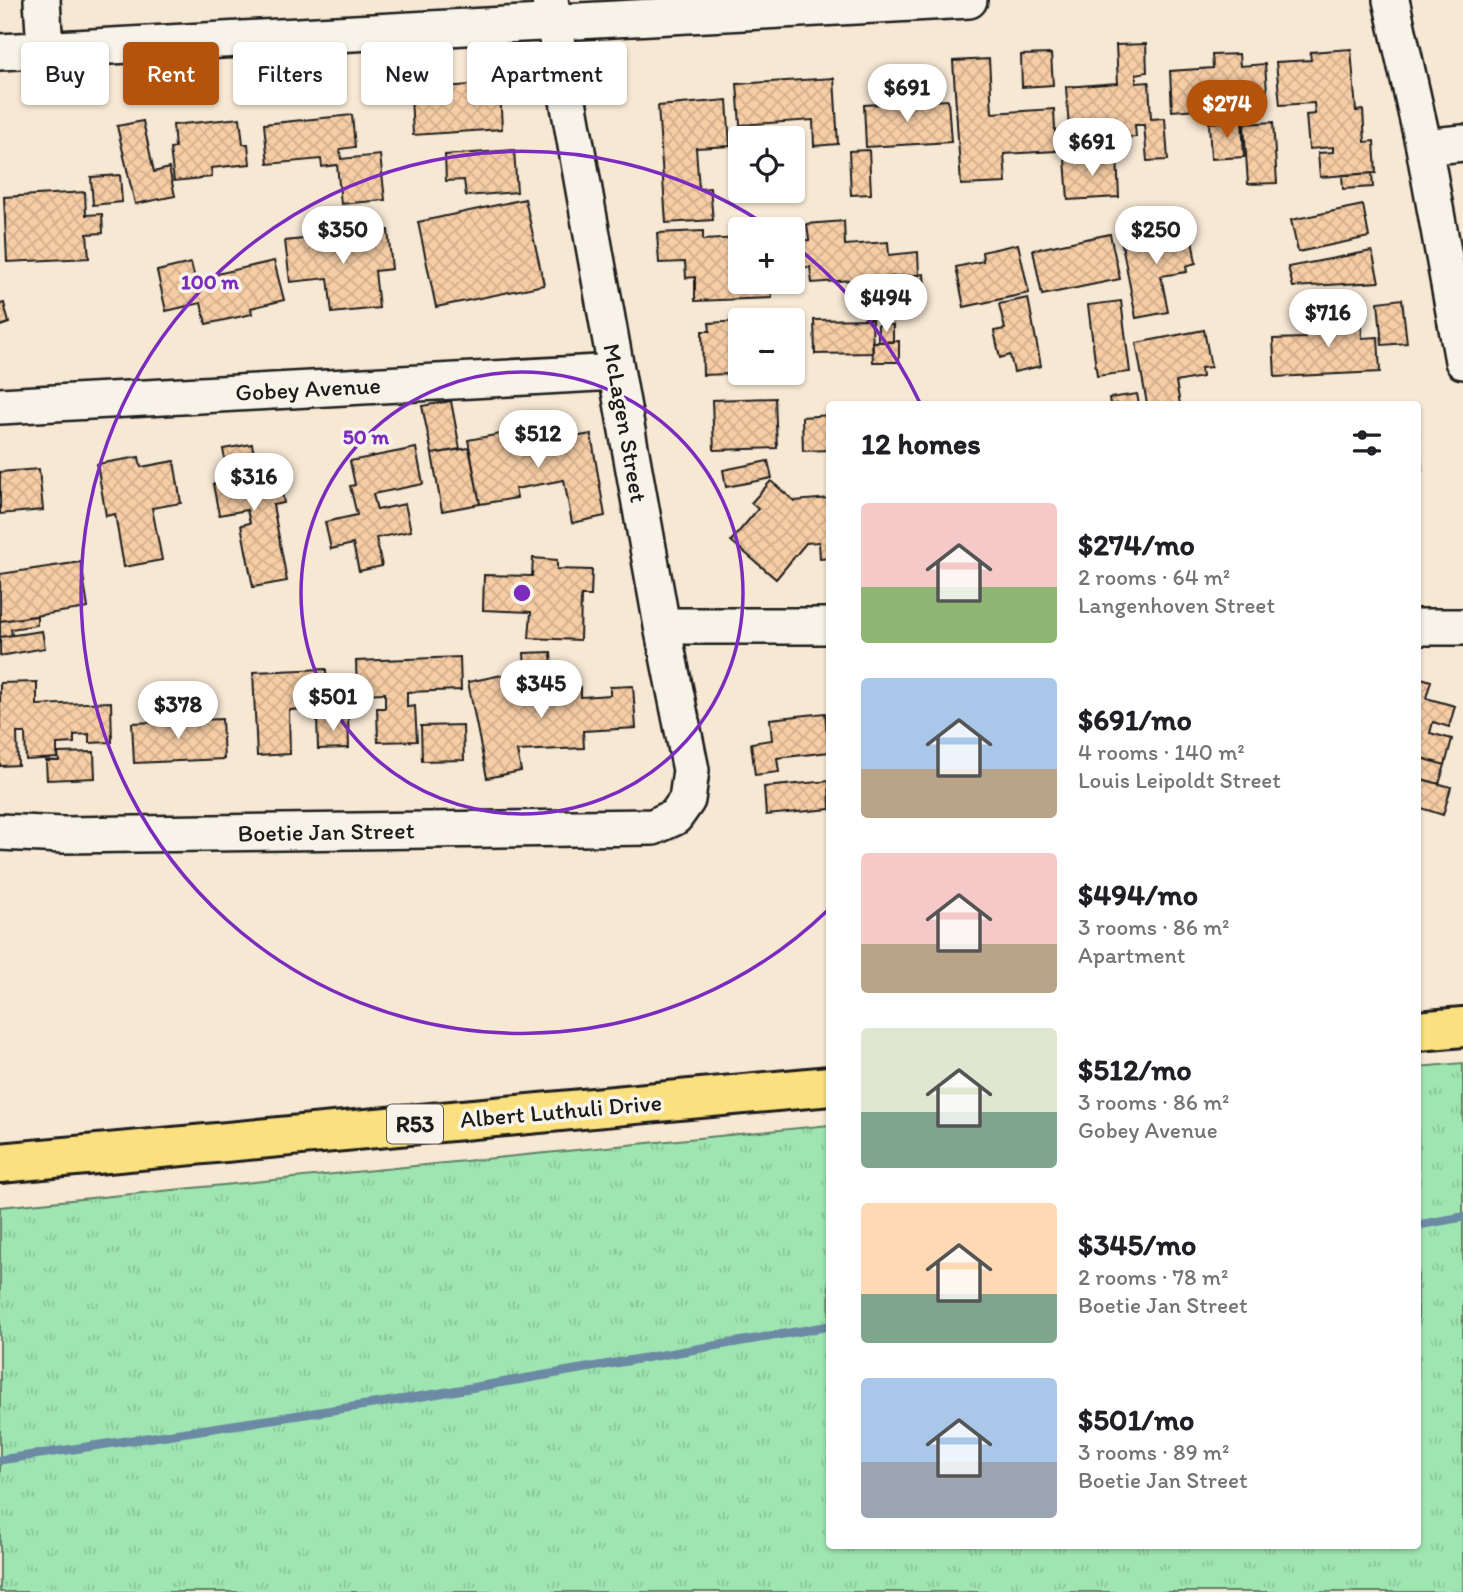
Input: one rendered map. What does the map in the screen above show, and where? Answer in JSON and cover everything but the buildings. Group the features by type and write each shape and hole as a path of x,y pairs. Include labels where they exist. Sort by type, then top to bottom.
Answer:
{"main road":[{"path":"1421,1031 1463,1027"},
{"name":"Albert Luthuli Drive","path":"0,1163 826,1086"}],"street":[{"path":"42,0 45,42"},
{"path":"109,44 552,11 968,0"},
{"path":"1391,0 1424,147 1463,361"},
{"name":"McLagen Street","path":"552,11 662,626 691,770 687,800 675,817 653,827"},
{"path":"0,52 21,51"},
{"path":"1424,147 1463,143"},
{"name":"Gobey Avenue","path":"0,406 616,372"},
{"path":"662,626 826,626"},
{"path":"1421,626 1463,626"},
{"name":"Boetie Jan Street","path":"0,832 63,835 653,827"}],"green space":[{"path":"1463,1063 1463,1592 0,1592 0,1207 826,1125 826,1549 1421,1549 1421,1067"}],"waterway":[{"path":"1421,1224 1463,1217"},
{"path":"0,1460 406,1399 826,1327"}]}
